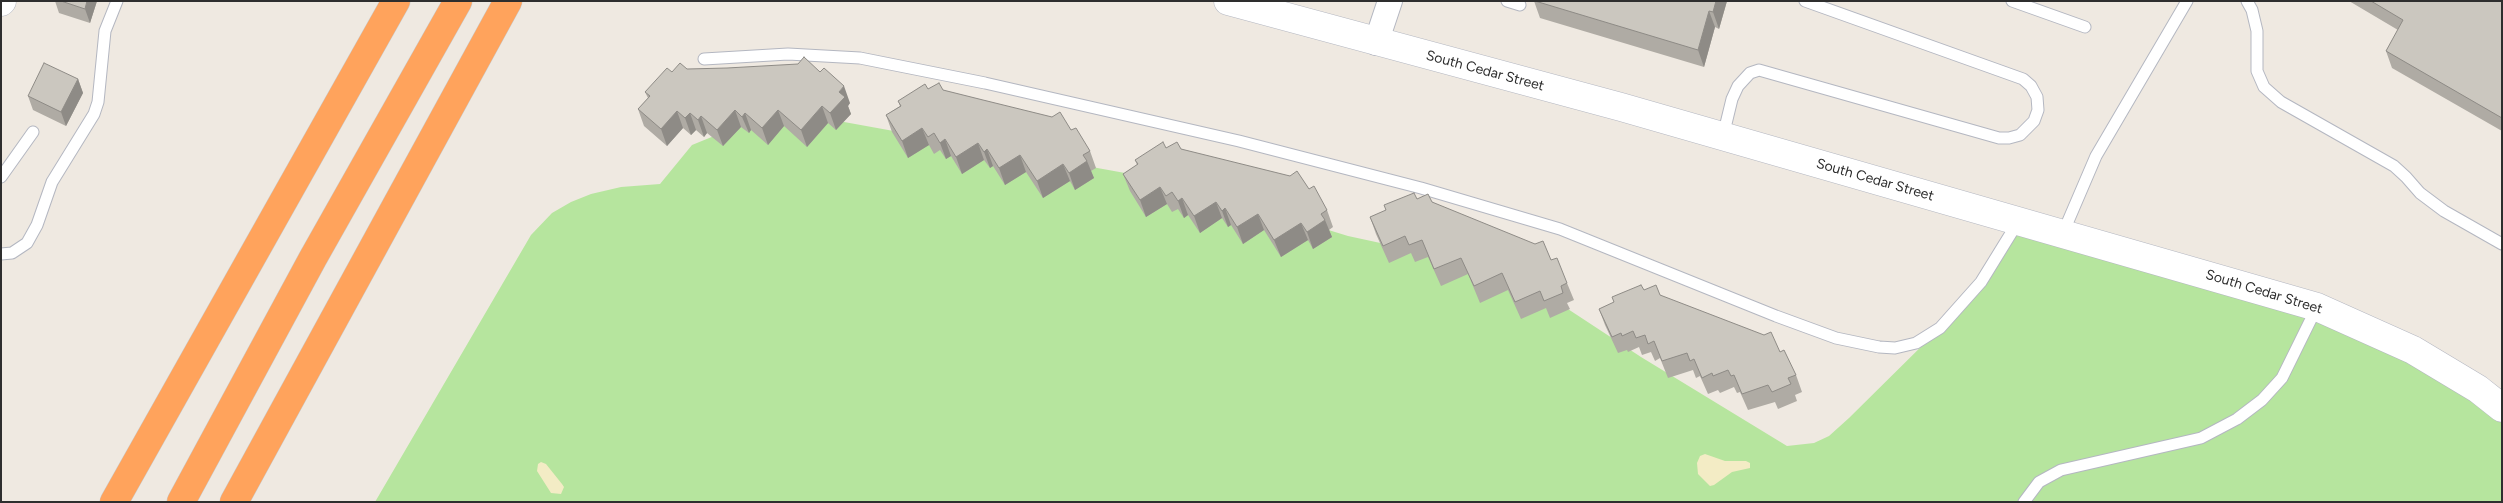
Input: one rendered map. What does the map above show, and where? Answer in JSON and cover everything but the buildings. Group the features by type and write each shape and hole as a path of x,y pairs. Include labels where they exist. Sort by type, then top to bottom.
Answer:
{"highway":[{"path":"114,502 396,1"},
{"path":"181,502 313,258 458,1"},
{"path":"234,502 508,1"}],"main road":[{"name":"South Cedar Street","path":"1228,1 1621,108 1722,138 2019,220 2317,307 2413,350 2478,389 2502,408"}],"street":[{"path":"1376,42 1390,1"}],"lane":[{"path":"1,254 12,253 27,243 37,225 52,182 94,114 98,102 105,31 117,1"},
{"path":"1507,1 1520,5"},
{"path":"1722,138 1732,98 1738,86 1750,73 1759,70 1999,138 2020,135 2034,122 2038,110 2037,97 2031,86 2023,80 1835,6 1805,1"},
{"path":"2012,1 2085,27"},
{"path":"2063,234 2096,156 2187,1"},
{"path":"2247,1 2252,10 2257,31 2258,71 2264,87 2281,102 2394,166 2420,193 2436,205 2502,244"},
{"path":"704,59 788,54 860,58 985,83 1239,141 1422,188 1560,229 1776,316 1836,338 1878,347 1895,348 1916,343 1940,328 1980,282 2019,220"},
{"path":"1,177 33,132"},
{"path":"2024,502 2039,482 2061,470 2201,438 2237,419 2262,400 2282,378 2317,307"}],"green space":[{"path":"778,110 1169,181 1348,236 1510,271 1641,357 1787,446 1814,443 1829,436 1849,418 1940,328 1980,282 2019,220 2317,307 2502,408 2502,502 375,502 531,235 552,213 571,202 591,194 621,187 660,184 692,145"}],"sand":[{"path":"1705,454 1725,461 1746,461 1750,463 1750,468 1732,472 1710,486 1698,474 1697,463 1700,456"},
{"path":"541,462 546,464 564,487 561,494 551,493 537,471 538,464"}]}
